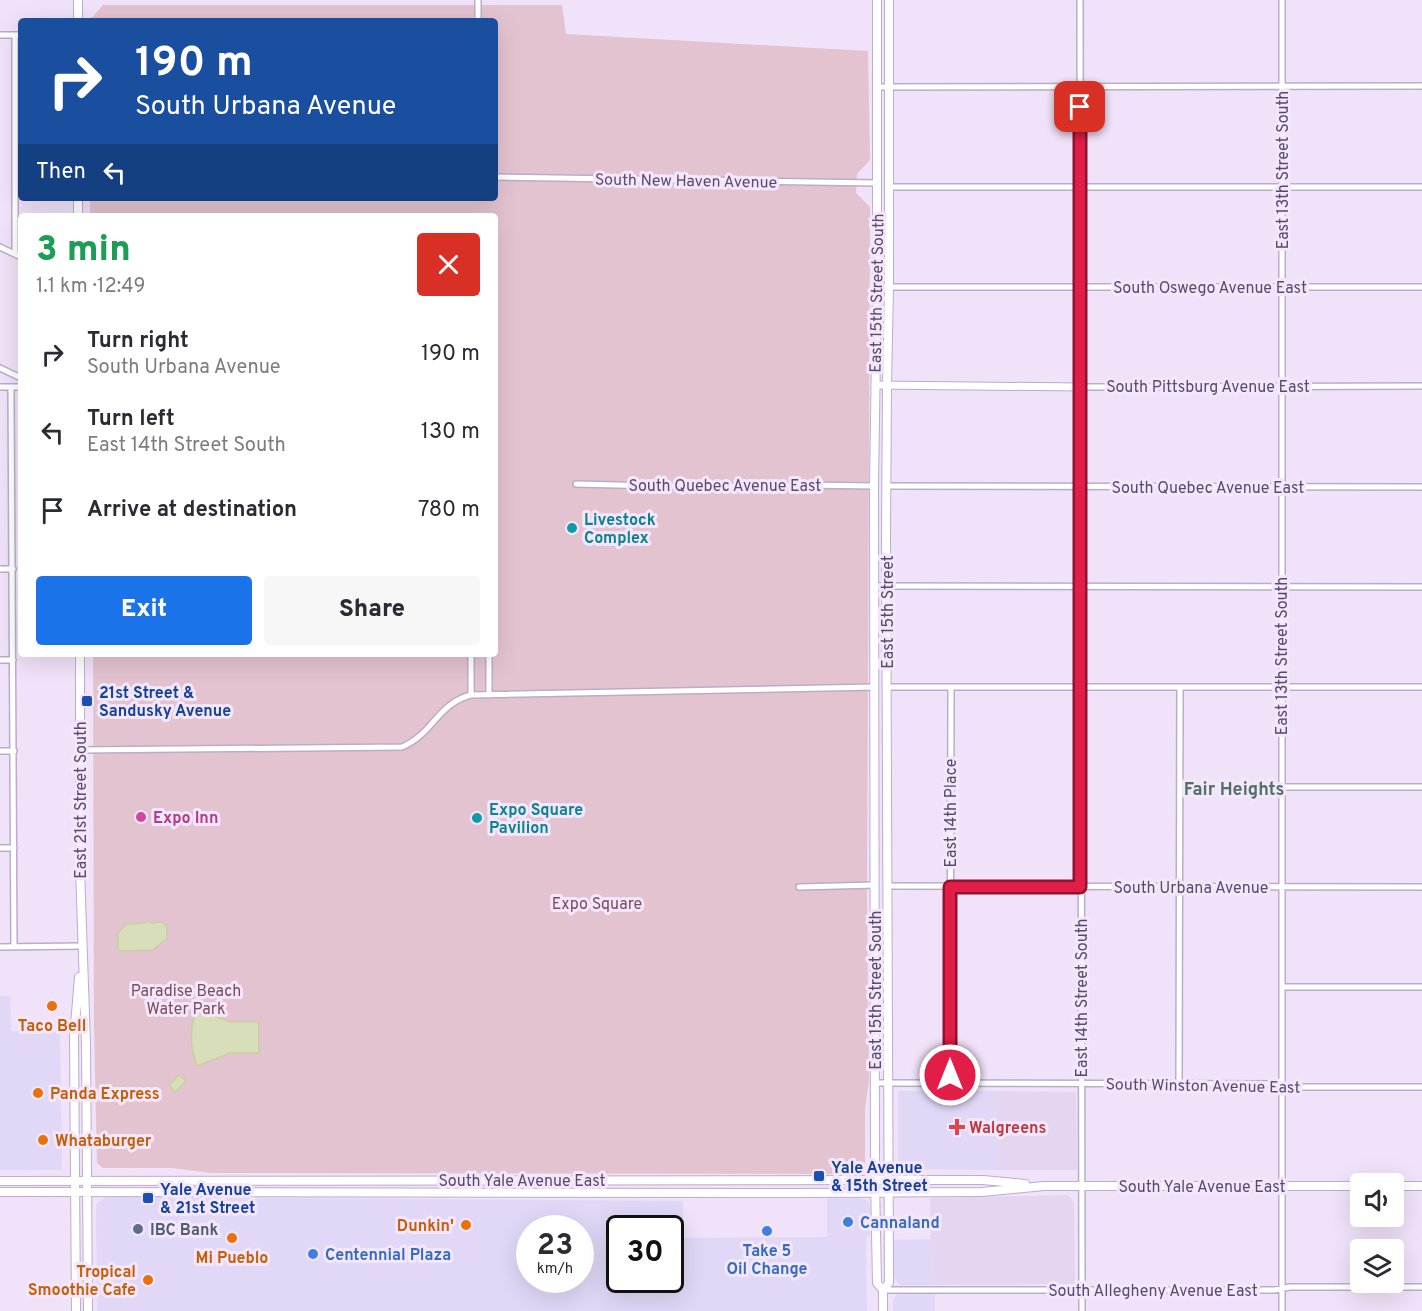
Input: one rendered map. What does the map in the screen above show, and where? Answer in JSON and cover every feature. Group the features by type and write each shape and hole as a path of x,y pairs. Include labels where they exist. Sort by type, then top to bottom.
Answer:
{"main road":[{"path":"78,0 78,18"},
{"name":"East 15th Street South","path":"875,586 877,0"},
{"name":"East 15th Street South","path":"886,537 889,0"},
{"path":"877,183 889,187"},
{"path":"877,287 889,287"},
{"path":"874,486 887,486"},
{"name":"East 15th Street","path":"886,537 887,687"},
{"name":"East 15th Street","path":"875,586 875,687"},
{"name":"East 21st Street South","path":"80,657 81,946 86,1044 88,1311"},
{"path":"875,687 887,687"},
{"name":"East 15th Street South","path":"875,687 875,1192 877,1283 883,1290 883,1311"},
{"name":"East 15th Street South","path":"883,1290 889,1283 887,687"},
{"path":"875,885 887,886"},
{"name":"East 21st Street South","path":"76,1311 74,1037 81,946"},
{"path":"325,1179 325,1192"},
{"path":"571,1179 571,1192"},
{"path":"722,1179 722,1193"},
{"name":"South Yale Avenue East","path":"0,1181 722,1179 982,1180 1044,1186 1350,1186"},
{"path":"415,1180 415,1192"},
{"path":"483,1180 483,1192"},
{"path":"982,1180 982,1192"},
{"name":"South Yale Avenue East","path":"0,1192 982,1192 1044,1186"},
{"path":"1404,1186 1422,1186"}],"street":[{"path":"478,0 478,18"},
{"name":"East 14th Street South","path":"1080,0 1082,1311"},
{"name":"East 13th Street South","path":"1282,0 1282,1311"},
{"path":"0,35 18,35 18,255 0,247"},
{"path":"877,87 1422,86"},
{"name":"South New Haven Avenue","path":"498,177 877,183"},
{"path":"889,187 1422,186"},
{"name":"South Oswego Avenue East","path":"889,287 1422,287"},
{"path":"0,368 18,377"},
{"name":"South Pittsburg Avenue East","path":"875,385 1422,386"},
{"path":"0,387 18,387"},
{"path":"11,387 14,947"},
{"name":"South Quebec Avenue East","path":"576,484 699,487 874,486"},
{"name":"South Quebec Avenue East","path":"887,486 1422,487"},
{"path":"0,569 13,569"},
{"path":"875,586 1422,587"},
{"path":"471,657 471,695"},
{"path":"489,657 489,695"},
{"path":"0,660 13,660"},
{"path":"80,750 402,747 422,736 444,709 459,698 471,695 875,687"},
{"path":"887,687 1422,687"},
{"name":"East 14th Place","path":"950,1083 951,687"},
{"path":"1179,1083 1180,687"},
{"path":"0,751 14,751"},
{"path":"1281,787 1422,787"},
{"path":"0,848 14,848"},
{"path":"799,887 875,885"},
{"name":"South Urbana Avenue","path":"887,886 1422,887"},
{"path":"0,947 81,946"},
{"path":"1282,987 1422,987"},
{"name":"South Winston Avenue East","path":"875,1083 1179,1083 1422,1087"},
{"name":"South Allegheny Avenue East","path":"883,1290 1422,1287"}],"shaded area":[{"path":"148,920 151,923 162,922 167,927 167,938 153,950 118,951 118,933 127,924 145,923"},
{"path":"0,996 10,996 11,1031 60,1032 62,1170 0,1170"},
{"path":"197,1009 230,1022 259,1022 259,1053 230,1053 197,1066 191,1038"},
{"path":"179,1075 186,1081 175,1092 169,1085"},
{"path":"898,1091 997,1091 997,1170 898,1169"},
{"path":"997,1091 1076,1092 1077,1170 997,1170"},
{"path":"1068,1195 1074,1202 1075,1284 932,1285 930,1198"},
{"name":"Centennial Plaza","path":"106,1197 683,1201 683,1215 606,1215 606,1293 684,1293 684,1238 827,1237 827,1198 862,1198 868,1201 870,1210 870,1236 866,1237 867,1311 97,1311 97,1203"},
{"path":"931,1239 932,1285 900,1285 893,1277 893,1240"},
{"path":"897,1294 935,1294 935,1311 893,1311 893,1301"}],"green space":[{"name":"Expo Square","path":"103,5 562,5 566,34 868,51 870,160 857,174 856,193 870,207 867,896 869,1080 865,1109 865,1162 853,1174 210,1173 172,1168 103,1168 97,1163 94,1027 93,657 498,657 498,213 90,213 90,201 498,201 498,18 92,18"}],"place":[{"name":"Livestock Complex","path":"572,528"},
{"name":"21st Street & Sandusky Avenue","path":"87,701"},
{"name":"Expo Inn","path":"141,817"},
{"name":"Expo Square Pavilion","path":"477,818"},
{"name":"Taco Bell","path":"52,1006"},
{"name":"Panda Express","path":"38,1093"},
{"name":"Walgreens","path":"957,1127"},
{"name":"Whataburger","path":"43,1140"},
{"name":"Yale Avenue & 15th Street","path":"819,1176"},
{"name":"Yale Avenue & 21st Street","path":"148,1198"},
{"name":"Cannaland","path":"848,1222"},
{"name":"Dunkin'","path":"466,1225"},
{"name":"IBC Bank","path":"138,1229"},
{"name":"Take 5 Oil Change","path":"767,1231"},
{"name":"Mi Pueblo","path":"232,1238"},
{"name":"Centennial Plaza","path":"313,1254"},
{"name":"Tropical Smoothie Cafe","path":"148,1280"}],"district":[{"name":"Fair Heights","path":"1234,789"}],"route":[{"path":"950,1075 950,887 1080,887 1082,586 1080,107"}],"park label":[{"name":"Paradise Beach Water Park","path":"186,999"}]}
